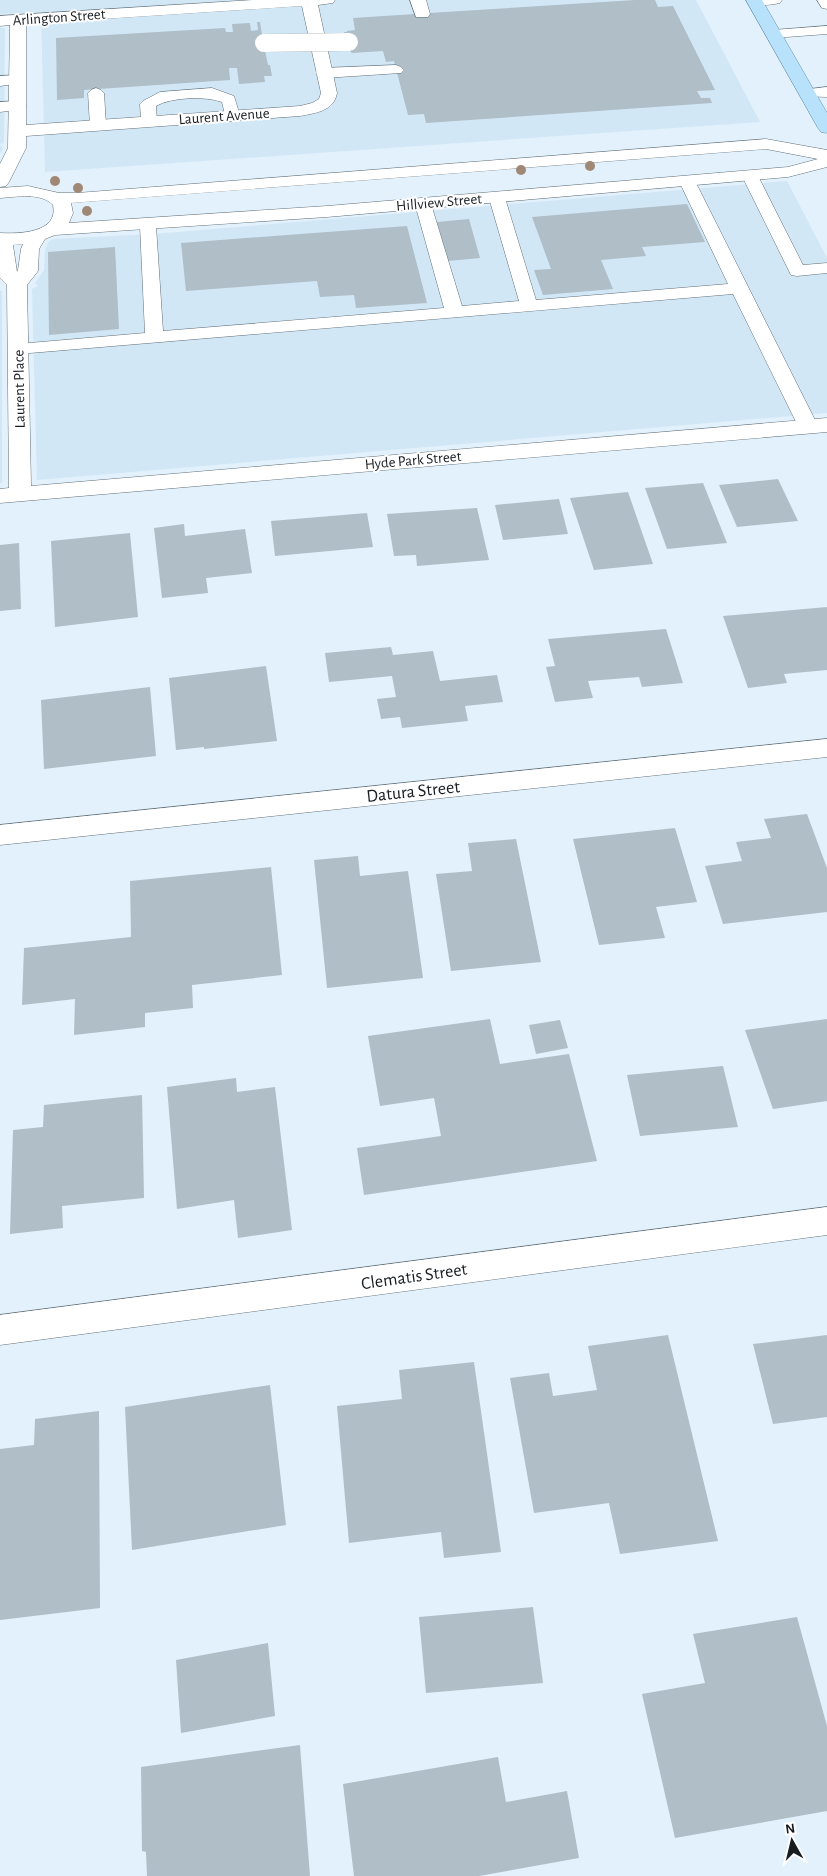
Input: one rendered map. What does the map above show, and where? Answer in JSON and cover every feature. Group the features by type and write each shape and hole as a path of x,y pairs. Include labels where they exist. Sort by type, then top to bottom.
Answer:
{"main road":[{"path":"754,1 827,128"}],"street":[{"name":"Arlington Street","path":"0,21 327,0"},
{"name":"Laurent Avenue","path":"17,139 98,125 300,111 324,104 328,99 329,93 309,1"},
{"path":"0,182 17,139 18,20"},
{"path":"264,44 349,42"},
{"path":"17,139 36,191"},
{"name":"Hillview Street","path":"55,198 77,198 766,144 827,155"},
{"name":"Hillview Street","path":"43,233 423,204 750,176 788,172 827,162"},
{"path":"0,193 18,190 36,191 55,198 62,204 64,214 60,222 43,233 30,249 28,271 17,284"},
{"name":"Laurent Place","path":"10,495 12,347 17,284 7,274 6,252 1,240 21,240 43,233"},
{"name":"Hyde Park Street","path":"10,495 818,425"},
{"name":"Datura Street","path":"0,835 827,748"},
{"name":"Clematis Street","path":"0,1330 827,1221"}],"lane":[{"path":"754,1 775,0"},
{"path":"824,0 827,5"},
{"path":"773,34 827,30"},
{"path":"324,73 396,70"},
{"path":"0,81 18,80"},
{"path":"807,93 827,92"},
{"path":"96,93 98,125"},
{"path":"149,121 148,104 160,97 212,93 228,99 232,116"},
{"path":"0,108 18,106"},
{"path":"750,176 797,271 827,268"},
{"path":"687,181 740,288 818,425"},
{"path":"497,198 529,306"},
{"path":"423,204 455,312"},
{"path":"148,226 154,338"},
{"path":"12,347 154,338 740,288"}],"shaded area":[{"path":"0,0 696,0 760,122 45,172 41,12 0,14"},
{"path":"0,28 5,28 4,143 0,144"},
{"path":"787,181 827,258 827,413 37,480 32,289 38,286 35,283 44,270 45,250 49,241 54,239 153,234"},
{"path":"0,291 2,291 2,483 0,483"}],"building":[{"path":"410,0 425,0 429,13 635,0 655,0 658,7 673,6 715,90 697,91 701,98 710,98 712,103 426,123 424,114 408,115 394,61 386,62 383,51 352,53 348,49 264,46 272,76 264,76 265,82 239,84 237,68 229,68 230,80 84,90 84,98 57,100 56,38 225,28 226,32 233,32 232,24 250,23 251,31 258,30 257,22 260,22 263,41 344,35 344,32 355,30 353,18 415,14"},
{"path":"687,204 705,242 642,247 646,256 601,260 613,289 543,295 534,270 551,269 532,217"},
{"path":"469,219 480,258 448,261 437,222"},
{"path":"407,226 427,303 356,308 354,295 320,297 317,281 186,291 181,243"},
{"path":"115,247 119,329 49,335 48,252"},
{"path":"778,479 798,521 737,527 719,485"},
{"path":"703,483 727,543 667,549 645,488"},
{"path":"628,492 653,564 594,570 570,498"},
{"path":"559,499 568,534 503,540 495,505"},
{"path":"477,508 489,560 417,566 416,555 394,556 387,514"},
{"path":"367,513 373,547 275,556 271,521"},
{"path":"184,524 185,536 245,529 252,573 206,578 208,593 162,598 154,528"},
{"path":"130,533 138,617 55,627 51,541"},
{"path":"19,543 21,609 0,611 0,545"},
{"path":"827,607 827,670 784,674 787,683 748,688 723,616"},
{"path":"666,629 683,683 642,687 639,677 588,681 593,698 555,702 546,667 555,666 548,639"},
{"path":"391,647 393,655 433,651 440,681 497,675 503,702 465,706 468,721 402,728 400,717 381,719 377,699 396,697 392,676 329,682 325,653"},
{"path":"266,666 277,741 176,750 169,678"},
{"path":"150,687 156,756 44,769 41,700"},
{"path":"807,814 827,868 827,912 723,924 705,866 742,861 736,842 771,838 764,819"},
{"path":"675,828 697,902 656,907 665,938 599,945 573,839"},
{"path":"516,839 541,962 451,971 436,874 472,871 468,843"},
{"path":"358,856 360,876 408,871 423,978 327,988 314,860"},
{"path":"271,867 282,975 192,985 193,1008 145,1013 145,1027 74,1035 75,999 22,1005 24,948 131,937 130,881"},
{"path":"490,1019 500,1064 569,1054 597,1161 364,1195 357,1148 441,1136 434,1098 380,1106 368,1036"},
{"path":"827,1019 827,1101 773,1109 745,1030"},
{"path":"560,1020 568,1048 536,1054 529,1025"},
{"path":"723,1066 738,1127 640,1136 627,1075"},
{"path":"236,1078 237,1092 275,1087 292,1230 238,1238 234,1200 177,1209 167,1087"},
{"path":"142,1095 144,1198 62,1206 63,1228 10,1234 13,1130 43,1127 44,1105"},
{"path":"668,1335 718,1541 620,1554 609,1503 534,1513 510,1378 549,1373 553,1396 597,1390 588,1346"},
{"path":"827,1335 827,1417 773,1424 753,1344"},
{"path":"474,1362 501,1552 444,1558 441,1532 349,1543 337,1406 402,1399 399,1370"},
{"path":"270,1385 286,1525 132,1550 125,1407"},
{"path":"99,1411 100,1608 0,1620 0,1449 34,1445 35,1419"},
{"path":"533,1607 543,1683 426,1693 419,1617"},
{"path":"797,1617 827,1726 827,1811 675,1838 642,1694 705,1683 693,1634"},
{"path":"268,1643 275,1716 181,1733 176,1660"},
{"path":"300,1745 310,1876 147,1876 146,1852 142,1851 141,1767"},
{"path":"498,1757 506,1802 567,1791 579,1858 479,1876 354,1876 343,1784"}]}
